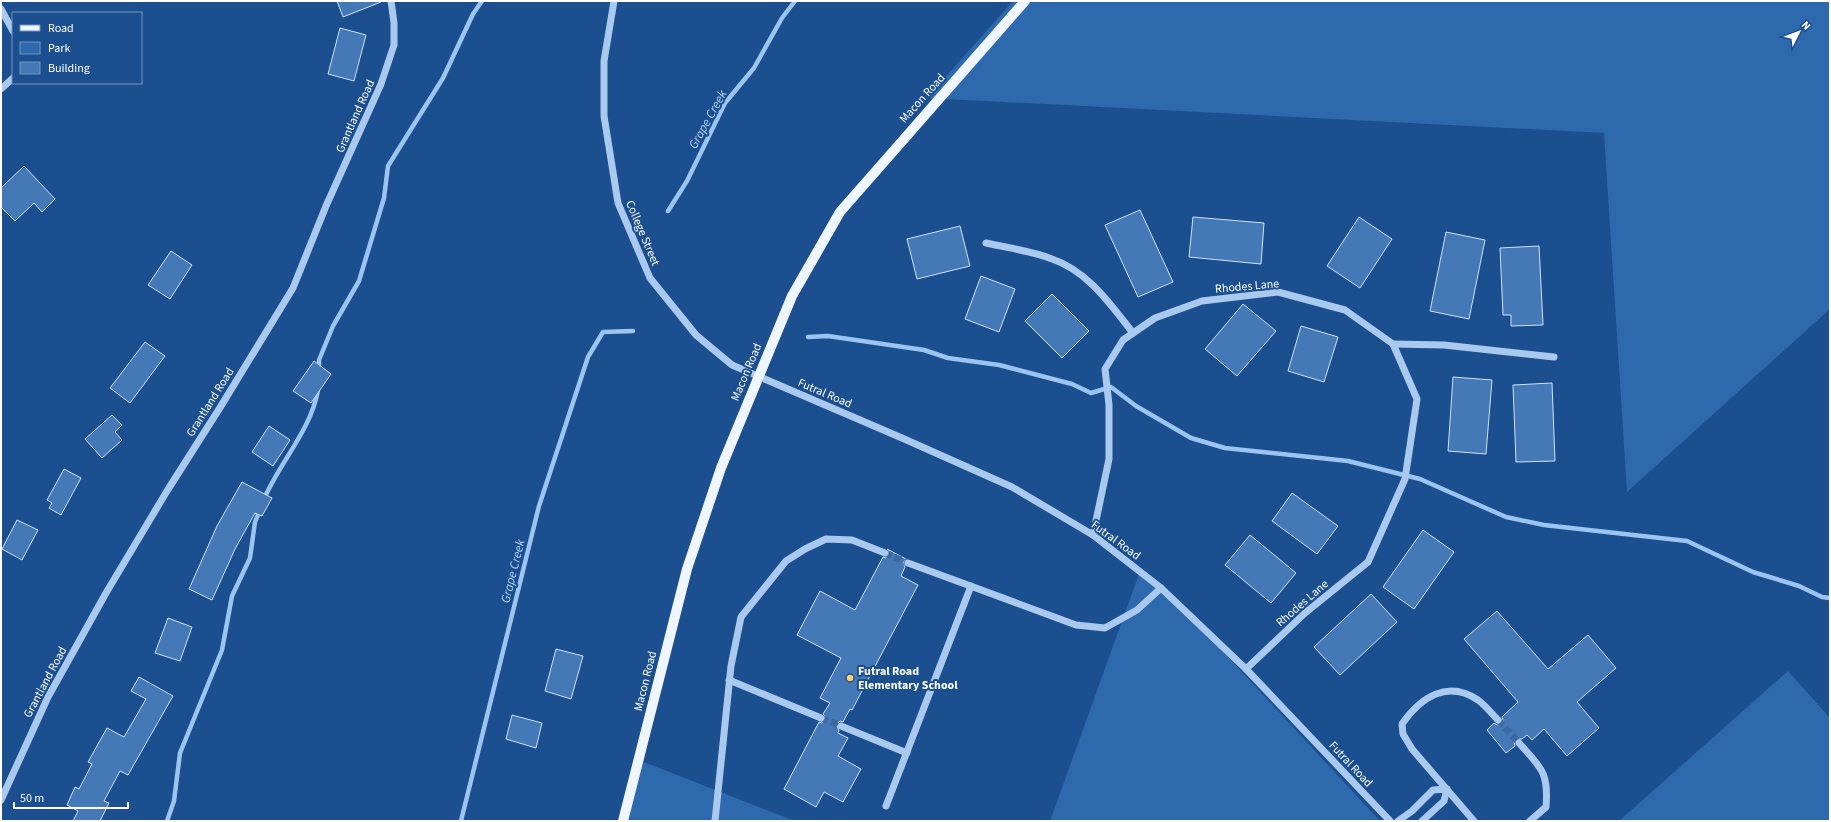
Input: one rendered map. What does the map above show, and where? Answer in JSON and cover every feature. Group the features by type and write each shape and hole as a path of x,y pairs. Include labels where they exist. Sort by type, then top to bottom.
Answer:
{"main road":[{"name":"Macon Road","path":"623,821 687,569 721,468 792,296 840,212 1026,1"}],"street":[{"name":"Grantland Road","path":"1,800 48,697 106,593 167,491 222,406 293,288 326,206 381,84 394,45 394,23 391,1"},
{"name":"College Street","path":"614,1 604,61 604,116 618,203 650,278 673,309 696,335 716,353 732,365 758,377"},
{"path":"1,8 12,30"},
{"path":"1,89 12,79"},
{"path":"986,243 1053,259 1075,270 1101,293 1133,333"},
{"name":"Rhodes Lane","path":"1093,535 1109,459 1109,405 1105,369 1123,340 1155,318 1202,301 1278,292 1345,310 1393,344 1416,399 1405,479 1368,562 1305,613 1246,669"},
{"path":"1393,344 1444,345 1554,357"},
{"name":"Futral Road","path":"758,377 902,438 1012,487 1093,535 1161,588 1246,669 1390,821"},
{"path":"715,821 729,680 741,617 786,562 805,549 826,539 852,540 885,553"},
{"path":"908,562 1076,625 1104,628 1137,610 1161,588"},
{"path":"886,806 971,586"},
{"path":"729,680 821,718"},
{"path":"1474,821 1412,749 1403,734 1402,724 1420,703 1432,694 1444,691 1461,692 1478,700 1498,720"},
{"path":"841,726 907,753"},
{"path":"1519,743 1543,771 1546,781 1546,806 1530,821"},
{"path":"1398,821 1412,811 1433,790 1447,789"},
{"path":"1422,821 1444,801 1447,789"}],"green space":[{"path":"1013,1 1830,1 1830,309 1627,492 1604,133 927,98"},
{"path":"1139,574 1165,589 1380,821 1050,821"},
{"path":"1788,671 1830,718 1830,821 1619,821"},
{"path":"636,759 795,821 622,821"}],"building":[{"path":"337,1 381,1 381,2 343,17"},
{"path":"340,28 366,35 354,81 328,74"},
{"path":"24,166 55,199 42,212 34,203 15,221 1,207 1,188"},
{"path":"1140,210 1173,282 1138,297 1105,225"},
{"path":"1193,217 1264,223 1261,264 1189,257"},
{"path":"1359,217 1392,239 1360,288 1327,266"},
{"path":"960,226 970,266 917,279 907,239"},
{"path":"1446,232 1485,240 1469,319 1430,311"},
{"path":"1539,246 1543,325 1511,326 1511,315 1503,315 1500,248"},
{"path":"171,251 192,265 170,299 148,285"},
{"path":"981,276 1015,289 999,332 965,319"},
{"path":"1052,294 1089,331 1062,358 1025,321"},
{"path":"1243,304 1276,331 1237,376 1205,349"},
{"path":"1301,326 1338,337 1324,382 1288,371"},
{"path":"145,342 165,356 130,403 110,388"},
{"path":"314,361 331,374 311,403 293,391"},
{"path":"1453,377 1492,380 1486,454 1448,451"},
{"path":"1552,383 1555,461 1516,462 1513,385"},
{"path":"112,415 122,425 115,432 122,440 102,458 85,439"},
{"path":"269,426 290,440 273,466 252,452"},
{"path":"64,469 81,478 61,515 49,508 52,503 47,500"},
{"path":"242,482 272,498 262,516 255,513 235,549 212,600 189,589 217,526"},
{"path":"1292,493 1338,526 1317,554 1272,521"},
{"path":"17,520 38,530 22,560 2,549"},
{"path":"1423,530 1454,552 1414,609 1383,587"},
{"path":"1250,535 1296,573 1271,603 1225,565"},
{"name":"Futral Road Elementary School","path":"887,549 906,559 903,563 905,567 901,576 918,585 852,710 850,709 843,722 840,721 836,724 839,730 838,733 848,738 838,756 861,769 843,802 824,792 816,807 784,789 819,722 822,723 825,720 826,717 823,714 830,703 820,698 841,658 797,635 820,591 855,610 883,557 886,558 889,555 890,552"},
{"path":"1371,594 1397,622 1340,675 1314,647"},
{"path":"1497,611 1548,669 1588,635 1616,668 1577,702 1599,728 1567,756 1544,729 1532,740 1527,735 1522,739 1516,739 1514,742 1515,746 1506,753 1487,730 1494,723 1497,725 1501,724 1503,721 1502,717 1518,702 1464,639"},
{"path":"168,618 192,627 180,661 155,653"},
{"path":"556,649 583,656 571,699 545,691"},
{"path":"139,677 173,696 128,775 120,771 104,801 109,803 100,821 73,821 78,811 67,805 75,787 79,789 92,764 88,762 107,728 124,737 146,699 131,691"},
{"path":"512,715 542,723 536,748 506,739"}],"waterway":[{"path":"319,370 319,360 333,326 359,281 384,198 388,166 443,78 473,14 482,1"},
{"name":"Grape Creek","path":"668,211 687,181 725,103 754,68 782,18 795,1"},
{"name":"Grape Creek","path":"461,821 539,506 588,357 603,332 633,331"},
{"path":"808,337 828,336 924,350 948,358 999,365 1072,384 1091,393 1111,387 1136,406 1191,438 1225,448 1348,461 1420,479 1506,517 1544,525 1687,541 1753,572 1799,586 1822,597 1830,598"},
{"path":"264,499 309,419 318,390"},
{"path":"167,821 174,801 180,753 222,650 232,596 250,558 255,522 260,510"}],"tunnel":[{"path":"885,553 908,563"},
{"path":"821,718 841,726"},
{"path":"1498,720 1519,743"}],"place":[{"name":"Futral Road Elementary School","path":"850,678"}]}
